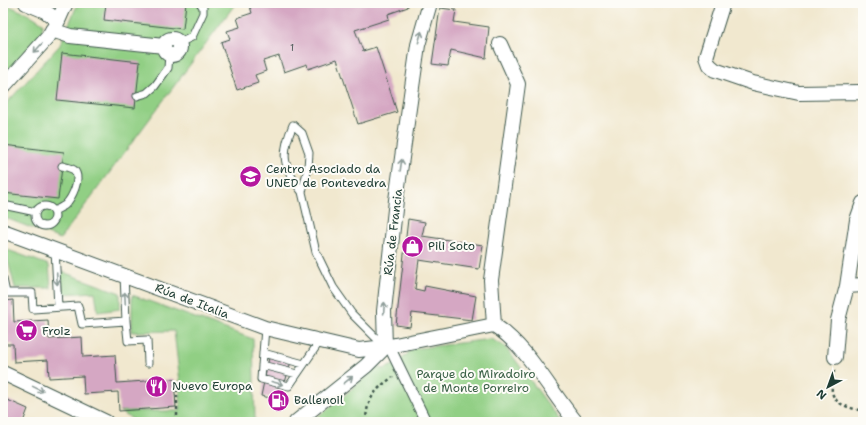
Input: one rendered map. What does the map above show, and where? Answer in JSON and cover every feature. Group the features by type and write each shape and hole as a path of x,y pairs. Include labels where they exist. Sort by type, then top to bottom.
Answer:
{"street":[{"path":"26,3 45,11 55,25 70,36 167,50 166,41 170,39 176,40 179,43"},
{"path":"3,87 48,37 66,3"},
{"name":"Rúa de Francia","path":"387,347 384,311 396,200 418,45 430,3"},
{"path":"723,3 706,58 708,64 715,70 752,82 799,93 862,92"},
{"path":"500,44 518,84 491,280 494,325 506,333 526,355 558,400 576,422"},
{"path":"835,357 838,320 847,286 857,220 863,202"},
{"name":"Rúa de Italia","path":"3,231 265,328 359,350 387,347 494,325"},
{"path":"847,286 863,285"},
{"path":"296,422 366,366 387,347 401,371 426,422"},
{"path":"3,373 106,422"}],"lane":[{"path":"179,43 192,37 203,13 200,3"},
{"path":"137,96 147,93 155,86 168,68 167,50"},
{"path":"302,192 308,168 309,153 302,133 293,126 286,142 284,161 292,179 302,192 316,252 333,287 352,314 387,347"},
{"path":"54,211 65,205 71,198 76,183 76,174 73,170 62,166"},
{"path":"3,205 36,212"},
{"path":"40,207 49,207 54,211 54,221 49,225 46,226 37,222 36,212 40,207"},
{"path":"55,250 58,307"},
{"path":"124,275 128,341 148,340 148,363"},
{"path":"3,279 6,293 32,293 33,308 78,306 82,324 126,321"},
{"path":"265,328 261,379 289,386 320,341"},
{"path":"263,353 304,364"},
{"path":"262,365 297,374"}],"path":[{"path":"835,357 832,392 841,404 863,411"},
{"path":"366,422 366,410 373,394 388,380 401,371"},
{"path":"177,383 177,422"}],"green space":[{"path":"3,3 32,16 43,23 42,33 3,76"},
{"path":"78,3 236,3 60,239 3,217 3,107 60,45"},
{"path":"5,249 49,265 51,288 15,288"},
{"path":"60,271 120,293 120,309 98,312 95,292 63,294"},
{"path":"132,295 253,339 255,422 137,422 119,411 180,411 180,382 174,331 132,332"},
{"name":"Parque do Miradoiro de Monte Porreiro","path":"491,339 504,346 561,422 311,422 344,396 376,367 384,369 398,363 412,349"}],"building":[{"path":"106,3 186,3 183,29 104,20"},
{"path":"249,3 407,3 408,7 388,14 389,19 355,30 363,51 376,47 397,112 358,124 337,59 308,69 307,64 284,72 279,56 263,61 266,71 255,75 258,83 237,90 221,42 230,39 227,31 240,27 237,18 252,13"},
{"path":"440,8 456,10 454,22 489,27 486,58 451,50 448,66 432,64"},
{"path":"62,53 140,62 135,108 57,100"},
{"path":"3,145 64,152 58,199 3,193"},
{"path":"408,219 425,222 422,236 483,245 479,269 419,260 415,289 424,291 425,286 476,296 472,320 412,313 410,327 396,325"},
{"path":"13,300 14,322 48,320 49,339 82,337 83,357 115,355 117,383 174,379 176,407 119,411 118,392 84,394 83,376 49,378 48,360 14,362 13,344 3,344 3,301"},
{"path":"270,353 292,358 280,400 261,396"},
{"path":"3,398 28,409 23,422 3,422"}],"place":[{"name":"Centro Asociado da UNED de Pontevedra","path":"250,176"},
{"name":"Pili Soto","path":"413,246"},
{"name":"Froiz","path":"27,331"},
{"name":"Nuevo Europa","path":"157,386"},
{"name":"Ballenoil","path":"279,400"}]}
